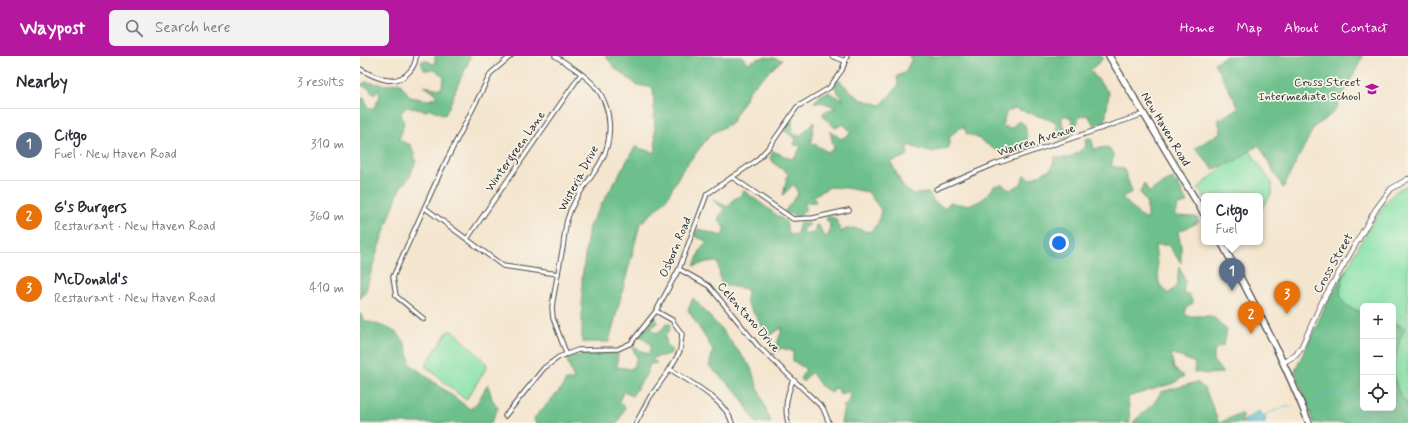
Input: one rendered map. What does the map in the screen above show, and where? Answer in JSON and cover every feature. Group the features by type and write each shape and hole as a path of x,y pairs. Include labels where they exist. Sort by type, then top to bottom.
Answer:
{"main road":[{"name":"New Haven Road","path":"1109,56 1201,209"},
{"path":"1223,245 1254,301 1284,362 1309,423"}],"street":[{"path":"360,68 376,77 385,80 394,80 408,72 414,66 416,56"},
{"path":"424,318 396,296 393,287 393,277 441,171 491,73 510,56"},
{"name":"Wisteria Drive","path":"555,56 581,74 594,86 603,100 608,113 610,134 605,153 599,165 580,191 567,220 552,307 553,318 566,353"},
{"path":"832,56 845,61"},
{"name":"Osborn Road","path":"505,416 544,368 566,353 578,350 618,350 631,342 656,310 678,269 707,194 756,161 770,146 797,107 828,88 842,70 847,56"},
{"name":"Wintergreen Lane","path":"467,239 581,74"},
{"name":"Warren Avenue","path":"936,189 995,164 1144,114"},
{"path":"732,178 793,219 814,218 849,210"},
{"name":"Cross Street","path":"1284,362 1296,355 1302,346 1322,302 1376,209 1391,189 1408,179"},
{"path":"425,208 503,266 558,274"},
{"name":"Celentano Drive","path":"678,269 709,286 758,346 823,408 830,423"},
{"path":"637,423 650,397 680,352 682,334 672,320 656,310"},
{"path":"670,369 717,401 730,416 732,423"},
{"path":"788,423 785,411 786,398 793,380"}],"green space":[{"path":"435,56 470,56 445,115 430,109 426,111 407,107 401,113 404,124 399,140 411,145 416,161 409,178 400,188 378,249 366,290 360,299 360,99 364,98 368,108 374,108 380,96 378,89 374,95 368,88 361,85 365,82 388,85 399,82 410,97 428,100 437,97 432,90 423,86 441,89 444,78 436,70 424,70 421,62 425,60 435,65"},
{"path":"605,56 741,56 749,63 765,57 782,60 751,88 731,123 711,134 681,172 666,200 640,224 609,342 582,342 582,278 589,226 635,147 656,153 653,88 637,85 616,69"},
{"path":"908,56 1102,56 1103,59 1090,70 1109,93 1105,122 1094,125 1088,115 1079,117 1077,124 1074,126 1069,116 1062,116 1062,127 1072,129 1074,138 1057,139 1056,122 1014,108 1006,113 1002,126 1011,128 1019,121 1025,125 1029,149 1020,153 1012,154 998,151 978,138 967,134 963,126 950,136 948,149 929,152 907,145 908,155 891,162 903,187 912,194 929,193 935,203 945,208 950,202 964,205 981,201 994,186 1002,184 1010,190 1021,184 1024,175 1031,179 1051,169 1055,157 1069,158 1086,147 1085,139 1091,138 1094,149 1108,147 1114,155 1111,166 1124,169 1132,192 1122,197 1140,216 1147,220 1147,204 1140,192 1144,183 1149,193 1159,185 1173,179 1179,186 1187,203 1178,205 1176,216 1196,217 1199,222 1178,232 1181,246 1181,263 1168,245 1155,245 1159,283 1168,294 1177,286 1179,266 1185,281 1183,293 1190,296 1193,303 1185,309 1186,316 1213,316 1227,330 1224,345 1215,349 1213,360 1223,373 1207,374 1194,372 1195,363 1171,353 1174,369 1184,376 1174,383 1128,397 1130,423 841,423 844,406 850,400 849,391 840,395 838,389 834,388 832,393 821,386 811,372 803,382 800,379 806,369 793,361 793,351 781,348 773,355 783,327 769,336 746,302 747,289 721,285 718,262 707,262 694,266 700,251 707,241 694,236 698,229 722,236 725,229 718,218 725,210 713,200 728,207 734,199 740,196 743,190 786,222 789,235 797,234 800,222 809,222 809,226 804,227 804,234 814,233 816,225 819,226 824,237 829,235 830,223 826,220 828,216 836,219 841,232 852,228 869,232 878,223 881,210 868,192 830,187 813,196 816,202 805,203 805,211 799,217 784,212 798,194 794,184 783,195 788,173 776,165 770,158 773,151 791,159 796,156 801,146 794,145 796,139 783,130 792,119 793,134 800,136 814,122 811,142 828,152 834,149 830,131 841,139 851,133 844,124 835,128 822,114 836,108 825,103 814,102 821,95 828,92 843,100 834,86 837,79 860,99 881,105 898,86 897,76 905,73 912,58"},
{"path":"1226,56 1363,56 1334,112 1314,127 1283,188 1259,145 1232,163 1213,169 1195,148 1221,132 1218,120 1239,108 1214,63"},
{"path":"1247,146 1272,184 1272,193 1263,207 1263,193 1201,193 1198,188"},
{"path":"1408,185 1408,405 1396,386 1396,360 1400,325 1396,324 1396,303 1360,303 1360,312 1344,303 1339,292 1346,272 1361,242 1386,202 1399,189"},
{"path":"1346,269 1341,285 1341,297 1347,306 1360,312 1360,411 1396,411 1396,385 1397,390 1408,405 1408,423 1314,423 1295,371 1324,309"},
{"path":"693,298 721,329 750,366 771,423 756,423 738,393 709,366 713,350 688,310"},
{"path":"360,313 364,320 383,326 396,333 405,344 410,364 470,409 477,403 488,384 492,399 498,408 491,423 360,423"},
{"path":"655,316 658,323 651,328 656,333 663,329 666,323 670,324 669,332 665,335 667,345 672,350 670,354 652,358 657,363 650,364 646,375 632,396 624,391 619,401 625,407 618,423 535,423 534,418 561,389 566,380 574,380 566,357 595,353 618,354 617,367 632,369 637,358 632,347 649,354 651,345 639,335"},
{"path":"1396,324 1405,328 1400,339 1396,357"},
{"path":"448,331 455,332 486,363 487,367 466,400 425,366"},
{"path":"1197,382 1205,389 1219,423 1132,423 1154,403 1161,392"},
{"path":"1240,413 1243,416 1241,423 1220,423"}],"water":[{"path":"1258,411 1265,417 1265,423 1241,423"}],"waterway":[{"path":"1308,407 1316,403 1324,393 1331,391 1344,395 1354,401 1361,412 1374,414 1379,423"},
{"path":"1264,415 1285,407 1293,407"}],"place":[{"name":"Cross Street Intermediate School","path":"1372,89"},
{"name":"Citgo","path":"1232,291"},
{"name":"McDonald's","path":"1287,314"},
{"name":"G's Burgers","path":"1251,334"}]}
